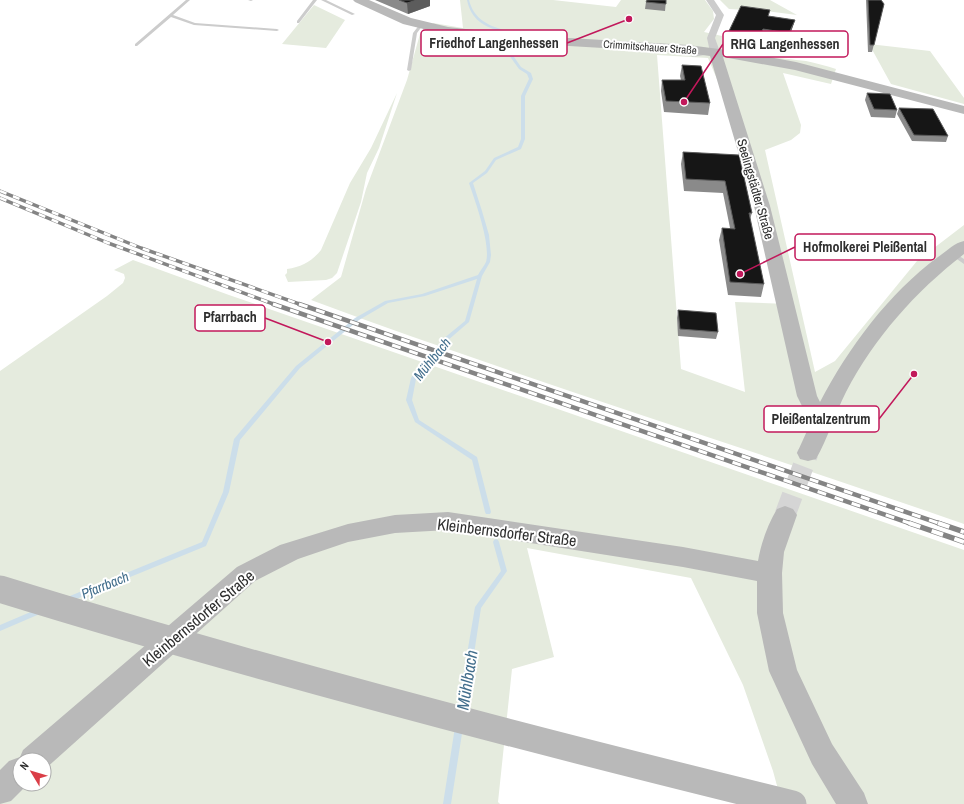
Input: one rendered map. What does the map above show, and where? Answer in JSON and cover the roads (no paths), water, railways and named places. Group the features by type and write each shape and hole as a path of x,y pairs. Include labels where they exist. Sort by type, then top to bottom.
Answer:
{"street":[{"name":"Crimmitschauer Straße","path":"359,0 421,25 448,31 518,39 715,52 796,66 964,110"},
{"path":"710,0 720,15 711,38 715,52"},
{"name":"Seelingstädter Straße","path":"715,52 762,206 807,396 812,407 822,417"},
{"path":"808,453 822,417 855,357 881,322 909,291 930,272 960,254"},
{"path":"785,515 772,552 769,573 770,613 783,671 822,754 852,804"},
{"name":"Kleinbernsdorfer Straße","path":"42,752 246,574 289,552 348,533 395,524 448,521 675,556 769,573"},
{"path":"0,589 120,626 304,679 649,769 793,804"},
{"path":"0,790 12,779"}],"lane":[{"path":"136,45 188,0"},
{"path":"298,22 315,0"},
{"path":"323,0 354,14"},
{"path":"170,15 194,24 277,30"},
{"path":"409,70 414,32 421,25"},
{"path":"693,56 715,52"}],"waterway":[{"name":"Pfarrbach","path":"468,0 469,7 480,21 503,31 503,44 520,68 529,73 531,79 523,96 523,139 520,148 495,159 486,172 471,183 484,223 489,255 488,262 480,276"},
{"name":"Pfarrbach","path":"67,600 204,544 226,492 237,439 298,367 357,319 387,302 423,295 480,276"},
{"name":"Mühlbach","path":"480,276 467,322 445,340 413,379 409,400 417,421 475,459 488,512"},
{"name":"Mühlbach","path":"461,713 478,607 504,571 496,542"},
{"name":"Pfarrbach","path":"0,628 40,611"},
{"name":"Mühlbach","path":"447,804 459,727"}],"tunnel":[{"path":"785,515 808,453"}],"railway":[{"path":"0,191 141,248 302,305"},
{"path":"0,198 108,243 276,305"},
{"path":"273,304 912,524"},
{"path":"299,304 941,524"},
{"path":"909,523 964,542"},
{"path":"938,523 964,532"}],"place":[{"name":"Friedhof Langenhessen","path":"629,19"},
{"name":"RHG Langenhessen","path":"684,102"},
{"name":"Hofmolkerei Pleißental","path":"740,274"},
{"name":"Pfarrbach","path":"328,342"},
{"name":"Pleißentalzentrum","path":"914,374"}]}
